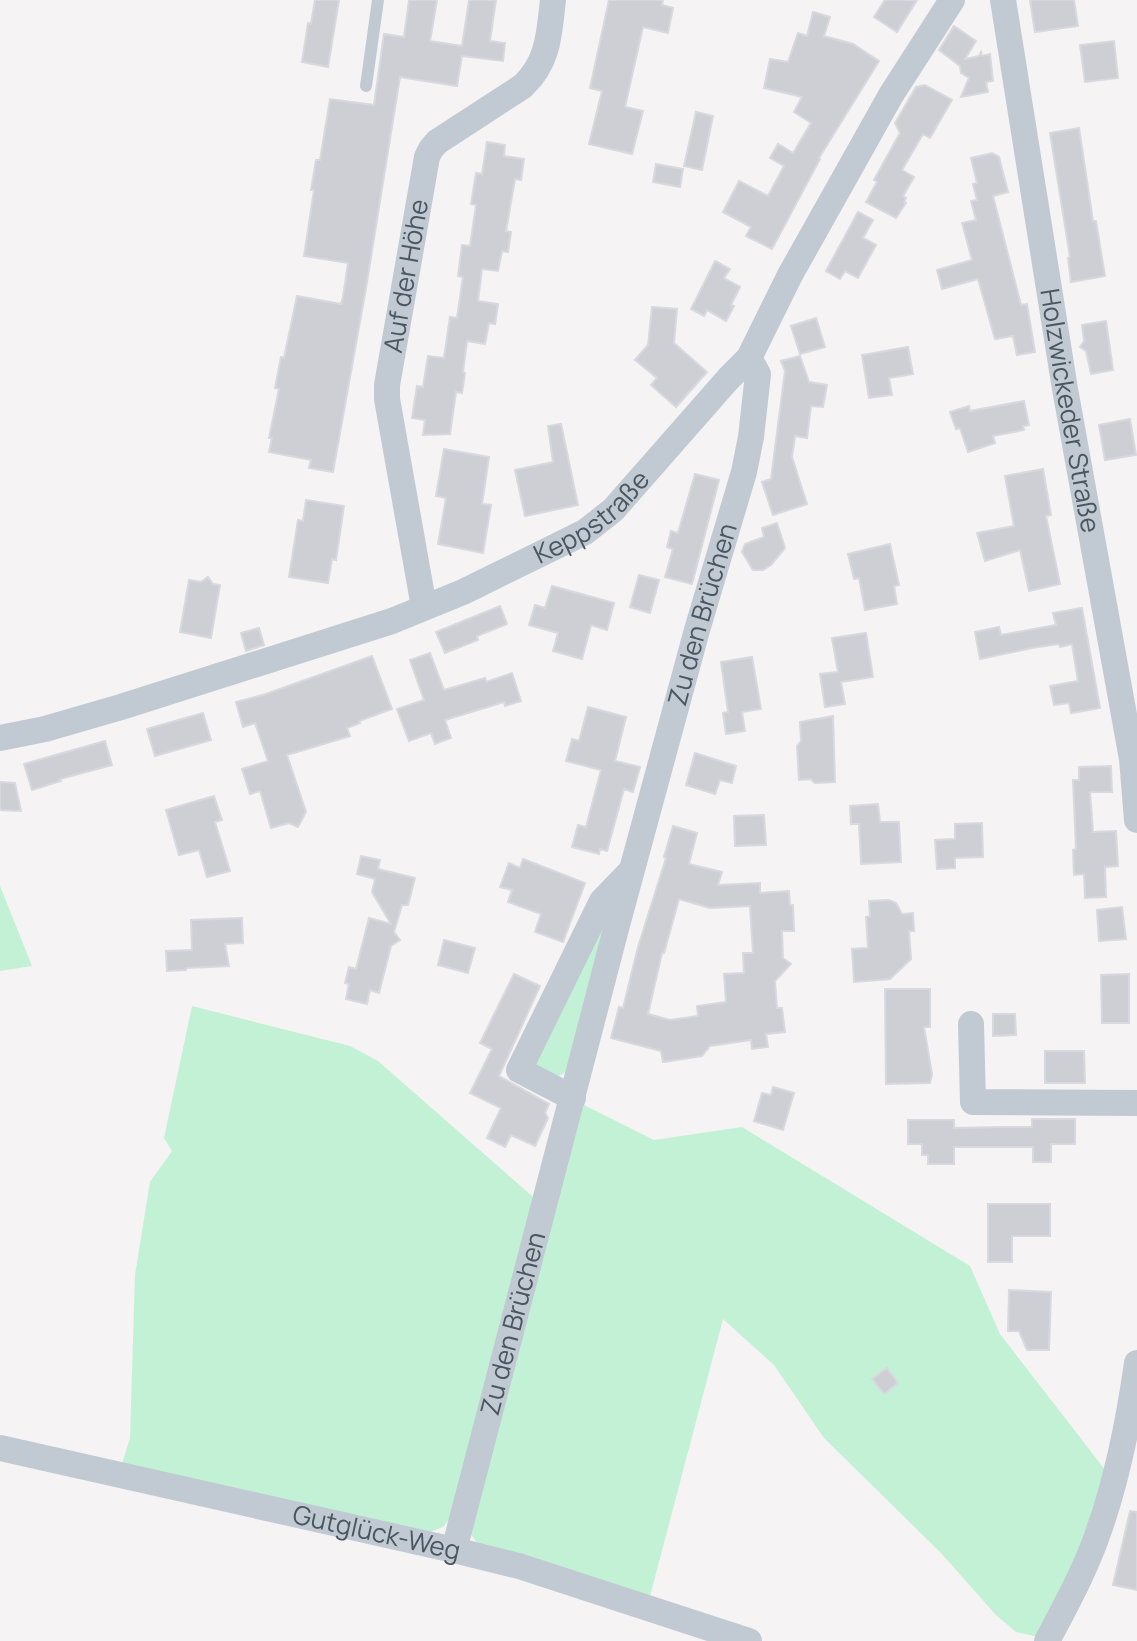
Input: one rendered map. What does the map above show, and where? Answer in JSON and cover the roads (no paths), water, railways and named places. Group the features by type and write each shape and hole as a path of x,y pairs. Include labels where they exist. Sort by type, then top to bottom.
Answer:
{"street":[{"name":"Auf der Höhe","path":"424,607 387,385 427,157 437,142 531,78 542,62 547,47 553,0"},
{"name":"Keppstraße","path":"0,738 45,729 121,707 392,621 463,592 585,532 613,510 749,358 790,275 891,95 952,0"},
{"name":"Holzwickeder Straße","path":"1003,0 1065,389 1132,759 1137,820"},
{"name":"Zu den Brüchen","path":"454,1550 632,871 697,630 744,472 758,374 749,358"},
{"name":"Zu den Brüchen","path":"573,1098 519,1070 602,901 632,871"},
{"path":"971,1024 973,1102 1137,1103"},
{"path":"1047,1641 1084,1569 1100,1529 1117,1465 1137,1363"},
{"name":"Gutglück-Weg","path":"0,1448 519,1566 749,1641"}],"lane":[{"path":"366,86 378,0"}]}
